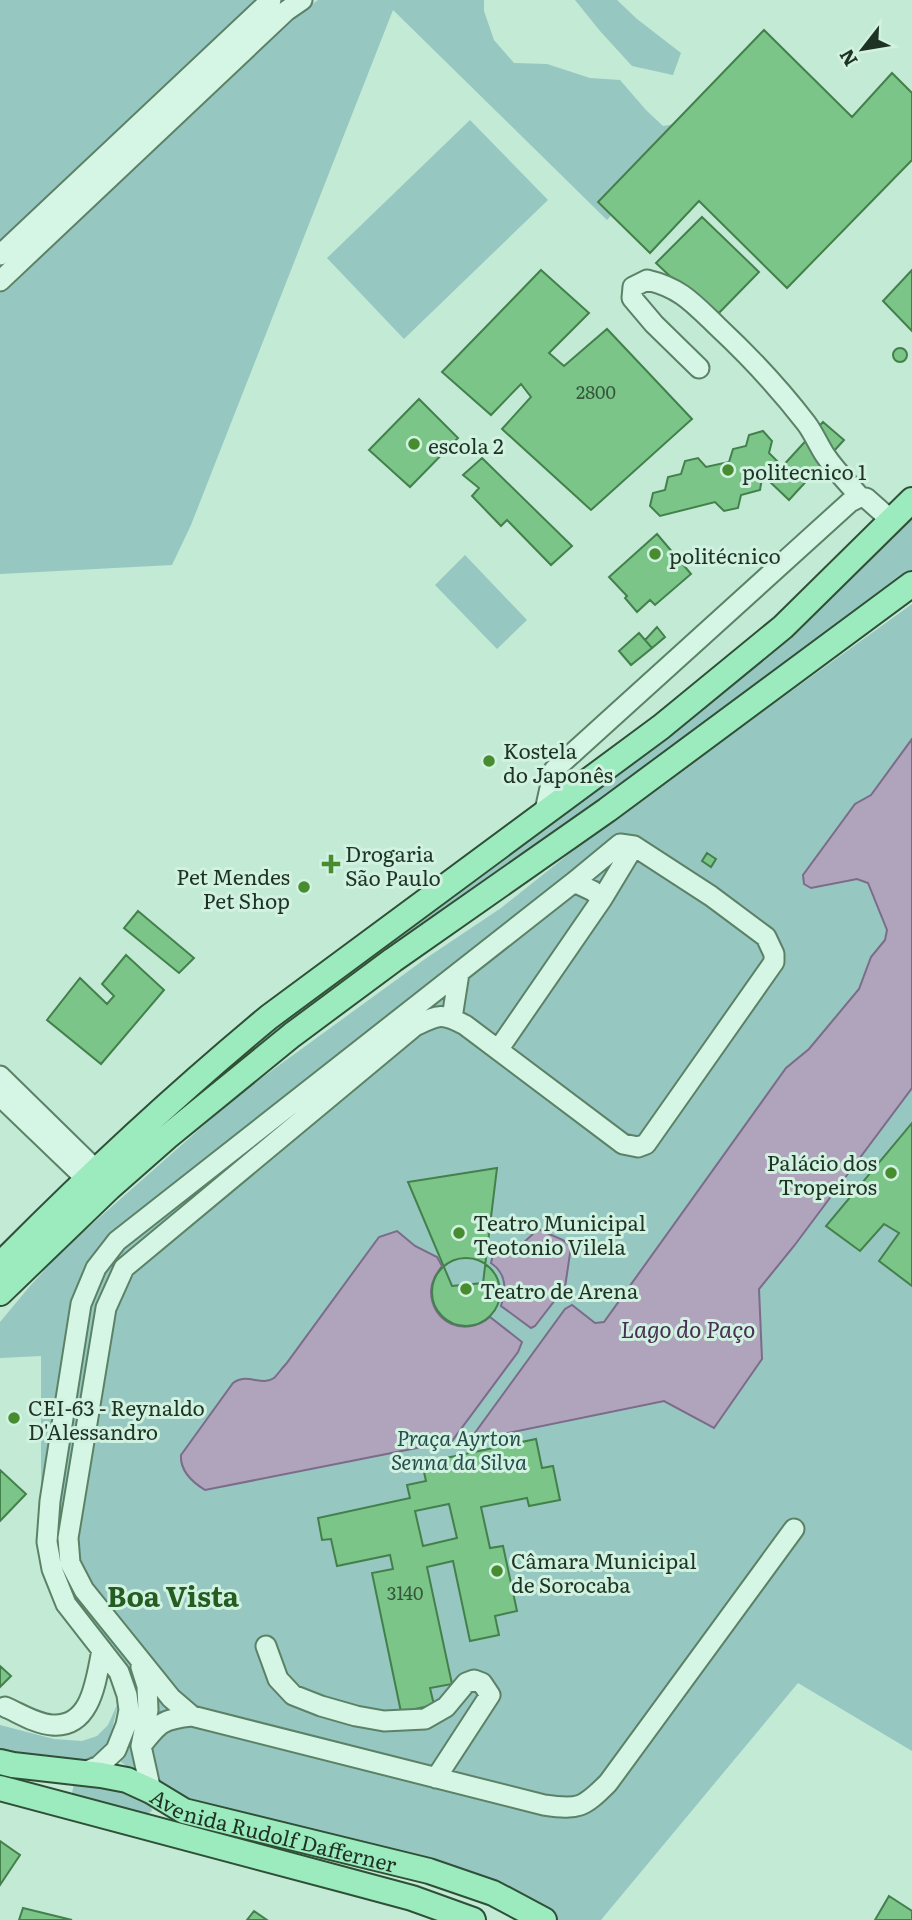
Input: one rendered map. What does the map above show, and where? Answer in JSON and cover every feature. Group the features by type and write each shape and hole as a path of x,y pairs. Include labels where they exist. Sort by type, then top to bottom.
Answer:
{"main road":[{"path":"0,1265 91,1174 269,1017 661,727 783,627 912,499"},
{"path":"0,1293 90,1206 167,1137 292,1035 393,960 607,810 912,584"},
{"name":"Avenida Rudolf Dafferner","path":"0,1762 101,1774 127,1780 184,1811 429,1871 493,1893 544,1920"},
{"path":"63,1805 67,1782 82,1773"},
{"name":"Avenida Rudolf Dafferner","path":"0,1788 412,1898 472,1920"},
{"path":"144,1826 158,1820 165,1812 164,1805 151,1791"}],"street":[{"path":"0,255 271,0"},
{"path":"0,281 286,11 302,0"},
{"path":"699,368 632,298 633,287 646,280 662,284 681,293 705,315 777,388 808,425 827,458 860,497"},
{"path":"544,815 554,770 850,502 860,497 866,498 891,520"},
{"path":"82,1773 99,1766 116,1750 129,1710 119,1672 66,1604 52,1569 47,1542 50,1501 81,1304 96,1268 117,1241 620,844 634,846 711,896 766,937 774,954 774,962 646,1144 638,1147 623,1144 465,1025 445,1017 415,1026 124,1268 106,1308 68,1538 70,1563 84,1590 139,1659 171,1698 192,1716"},
{"path":"498,1050 603,900 634,846"},
{"path":"574,882 593,891 603,900"},
{"path":"445,1017 459,972"},
{"path":"0,1076 91,1174"},
{"path":"0,1096 91,1174"},
{"path":"141,1746 156,1726 171,1718 192,1716 544,1805 572,1809 592,1800 608,1783 794,1529"},
{"path":"79,1619 97,1606"},
{"path":"266,1646 278,1679 293,1695 356,1716 384,1721 425,1719 446,1707 466,1683 474,1680 482,1684 490,1695 436,1778"},
{"path":"5,1707 51,1725 68,1723 89,1705 102,1650"},
{"path":"139,1659 148,1686 148,1710 141,1746 151,1791"}],"green space":[{"path":"0,0 258,0 0,245"},
{"path":"318,0 484,0 484,11 494,40 514,63 547,64 590,78 620,80 663,126 682,123 686,136 607,220 393,10 191,525 172,565 0,574 0,293 293,18"},
{"path":"575,0 617,0 681,53 673,75 632,66"},
{"path":"470,120 548,200 404,339 327,258"},
{"path":"912,513 912,571 749,690 0,1273 185,1098"},
{"path":"465,555 527,620 497,649 435,585"},
{"name":"Praça Ayrton Senna da Silva","path":"912,604 912,1751 798,1683 601,1920 554,1920 447,1872 158,1789 121,1762 117,1709 103,1750 94,1758 83,1762 69,1764 0,1751 0,1725 54,1739 82,1741 97,1736 108,1725 117,1705 113,1675 56,1597 41,1499 41,1356 0,1358 0,1322 65,1248 237,1096 425,959 501,908 599,830"},
{"path":"104,1783 149,1801 152,1811 147,1814 72,1793 74,1784"}],"water":[{"name":"Lago do Paço","path":"912,739 912,1088 759,1289 762,1359 714,1428 664,1401 469,1441 565,1309 572,1305 595,1323 604,1322 786,1068 809,1049 859,989 871,957 885,940 887,930 868,883 857,879 811,888 804,884 803,875 855,804 871,795"},
{"path":"538,1229 563,1240 571,1247 565,1287 531,1328 501,1306 504,1294 503,1277 491,1263 494,1250 508,1255"},
{"path":"397,1231 415,1246 437,1257 442,1266 433,1281 431,1291 437,1312 443,1319 451,1324 470,1326 490,1317 522,1342 518,1352 452,1441 205,1490 185,1471 181,1455 233,1383 244,1379 264,1381 274,1378 379,1237"}],"building":[{"path":"764,30 852,117 892,73 912,93 912,160 787,288 699,201 650,253 598,202"},
{"path":"702,217 759,272 714,318 656,263"},
{"path":"541,270 589,313 549,353 564,366 607,329 692,419 591,510 502,429 531,397 521,384 491,415 442,372"},
{"path":"912,270 912,331 883,301"},
{"path":"900,348 905,350 905,360 900,362 895,360 893,355 895,350"},
{"name":"escola 2","path":"419,399 458,438 410,487 369,450"},
{"path":"823,422 844,440 789,500 769,481"},
{"name":"politecnico 1","path":"763,431 772,441 769,453 778,462 773,474 762,478 760,490 741,495 738,508 724,511 715,502 660,516 650,506 653,493 665,490 668,477 681,474 685,461 698,458 706,467 729,462 733,449 746,446 749,435"},
{"path":"482,458 572,546 551,565 507,520 501,526 472,496 479,488 463,475"},
{"name":"politécnico","path":"657,534 691,574 655,605 650,600 637,612 625,598 627,596 609,577"},
{"path":"657,627 665,637 652,648 645,640"},
{"path":"639,633 652,648 631,665 619,651"},
{"path":"707,853 716,859 711,867 702,861"},
{"path":"138,911 194,958 179,973 124,928"},
{"path":"126,955 164,990 101,1064 47,1020 80,978 107,1004 114,996 102,984"},
{"name":"Palácio dos Tropeiros","path":"912,1123 912,1286 879,1261 899,1233 884,1224 860,1251 826,1226"},
{"name":"Teatro Municipal Teotonio Vilela","path":"497,1168 483,1283 452,1286 408,1182"},
{"name":"Teatro de Arena","path":"466,1258 479,1261 490,1268 497,1279 500,1292 497,1305 490,1316 479,1323 466,1326 453,1323 442,1316 435,1305 432,1292 435,1279 442,1268 453,1261"},
{"path":"536,1439 542,1468 553,1466 560,1500 529,1506 527,1498 481,1507 490,1548 503,1546 517,1611 495,1616 499,1635 470,1641 453,1561 427,1567 452,1684 430,1688 434,1705 401,1712 372,1573 393,1569 390,1555 337,1566 331,1539 322,1540 318,1518 410,1498 407,1485 426,1481 422,1463","holes":["449,1504 457,1538 423,1546 415,1511"]},
{"path":"0,1470 26,1494 0,1521"},
{"path":"0,1666 11,1676 0,1687"},
{"path":"0,1841 20,1855 0,1885"},
{"path":"889,1896 912,1911 912,1920 875,1920"},
{"path":"23,1908 72,1920 19,1920"},
{"path":"254,1911 267,1920 247,1920"}],"place":[{"name":"escola 2","path":"414,444"},
{"name":"politecnico 1","path":"728,470"},
{"name":"politécnico","path":"655,554"},
{"name":"Kostela do Japonês","path":"489,761"},
{"name":"Drogaria São Paulo","path":"331,864"},
{"name":"Pet Mendes Pet Shop","path":"304,887"},
{"name":"Palácio dos Tropeiros","path":"891,1173"},
{"name":"Teatro Municipal Teotonio Vilela","path":"459,1233"},
{"name":"Teatro de Arena","path":"466,1289"},
{"name":"CEI-63 - Reynaldo D'Alessandro","path":"14,1418"},
{"name":"Câmara Municipal de Sorocaba","path":"497,1571"}],"district":[{"name":"Boa Vista","path":"173,1595"}]}
